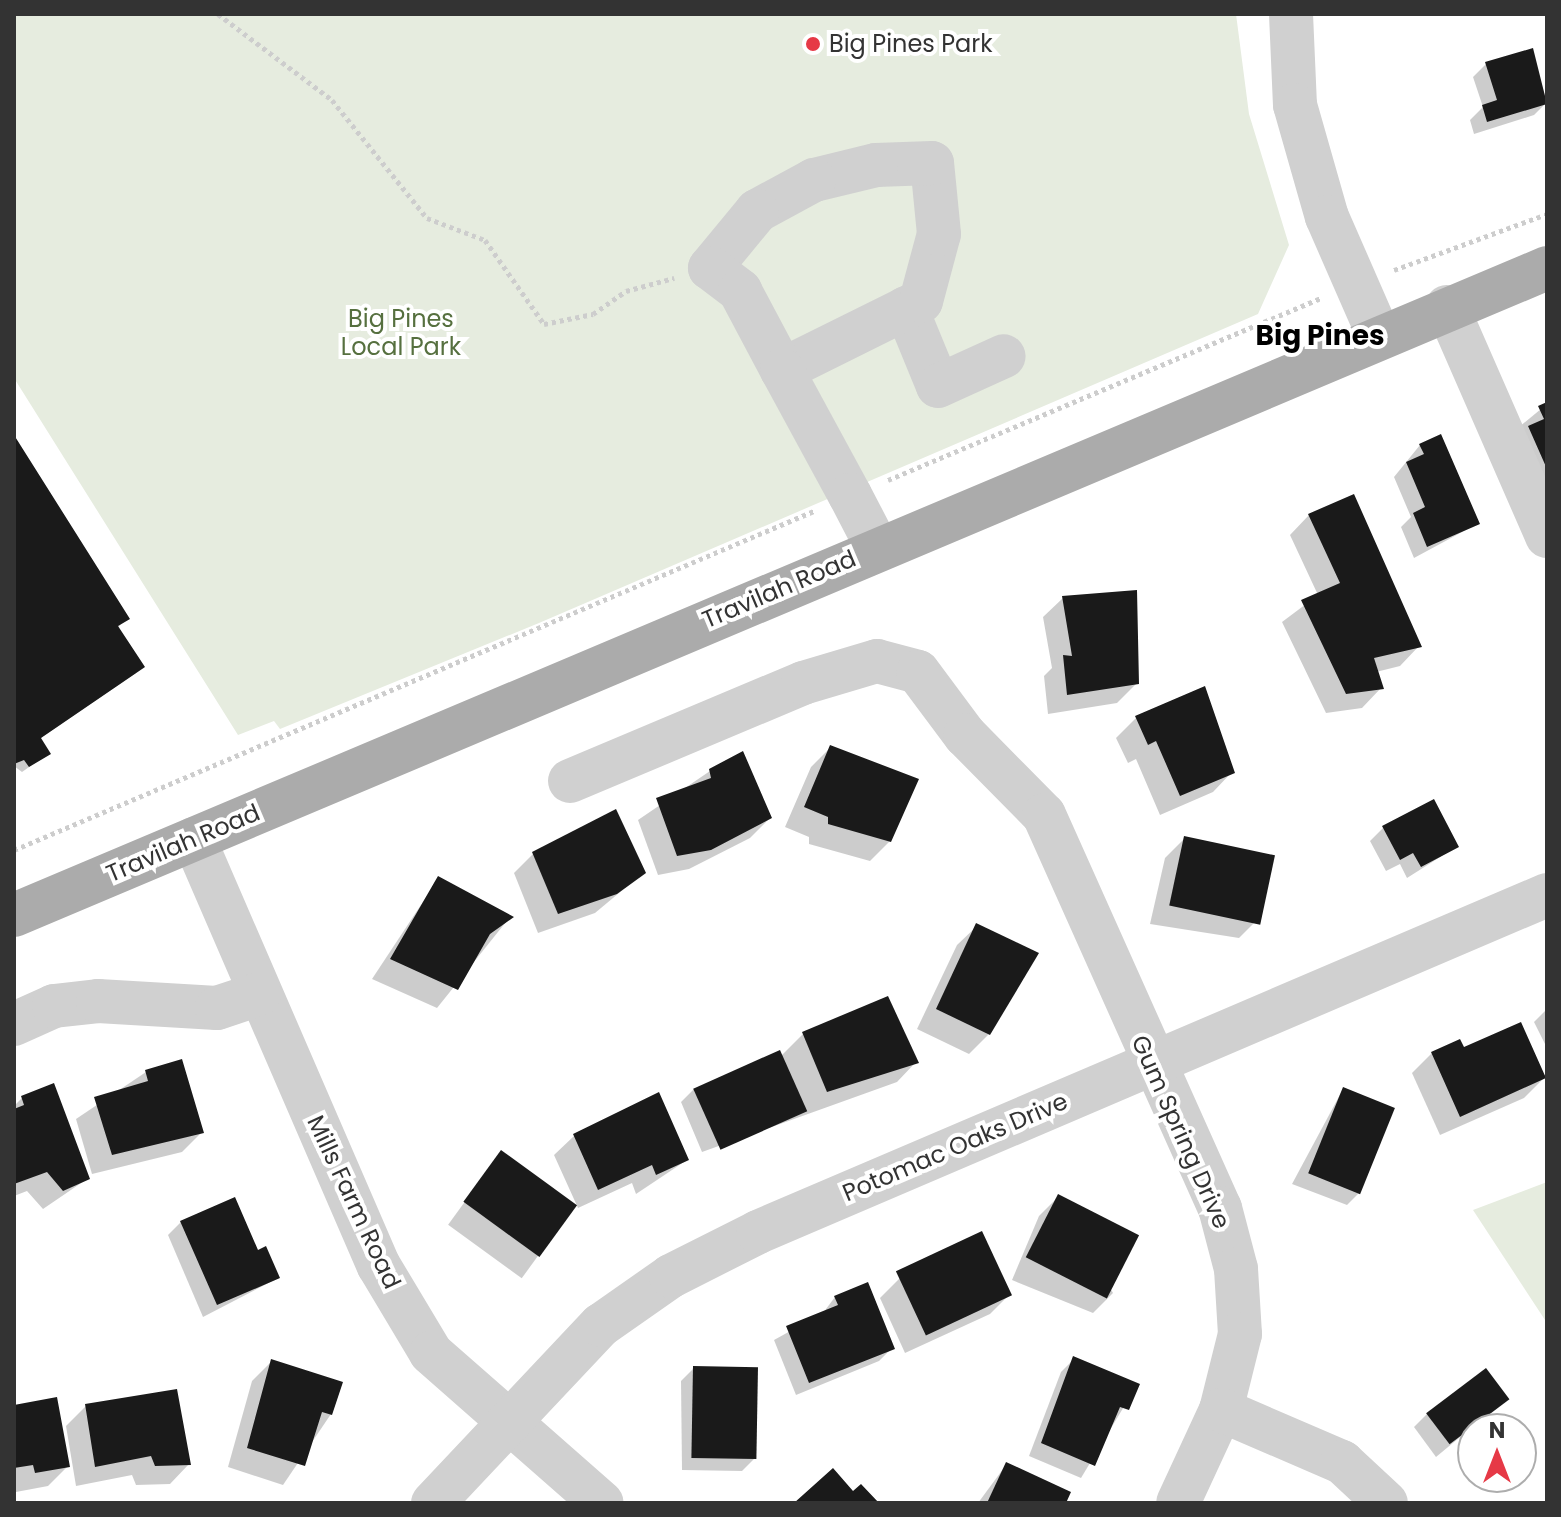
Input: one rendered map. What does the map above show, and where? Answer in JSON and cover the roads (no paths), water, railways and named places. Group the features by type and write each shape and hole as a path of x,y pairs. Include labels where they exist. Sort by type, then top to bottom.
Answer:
{"main road":[{"name":"Travilah Road","path":"14,915 1378,334 1547,268"}],"street":[{"path":"1291,14 1295,105 1327,217 1378,334"},
{"path":"782,370 921,301 939,234 932,163 876,165 814,180 757,211 710,268 740,291 782,370 850,495 877,547"},
{"path":"1447,307 1547,536"},
{"path":"906,308 938,386 1004,356"},
{"name":"Gum Spring Drive","path":"570,781 803,683 877,661 918,672 965,735 1044,815 1150,1063 1220,1208 1236,1269 1240,1334 1221,1410 1178,1503"},
{"name":"Mills Farm Road","path":"194,839 379,1266 431,1353 510,1427 602,1503"},
{"name":"Potomac Oaks Drive","path":"433,1503 510,1427 601,1325 671,1276 1150,1063 1547,895"},
{"path":"14,1024 54,1006 98,1001 217,1008 259,994"},
{"path":"1221,1410 1342,1462 1386,1503"}],"place":[{"name":"Big Pines Park","path":"813,44"}],"district":[{"name":"Big Pines","path":"1320,336"}],"park label":[{"name":"Big Pines Local Park","path":"401,333"}]}
